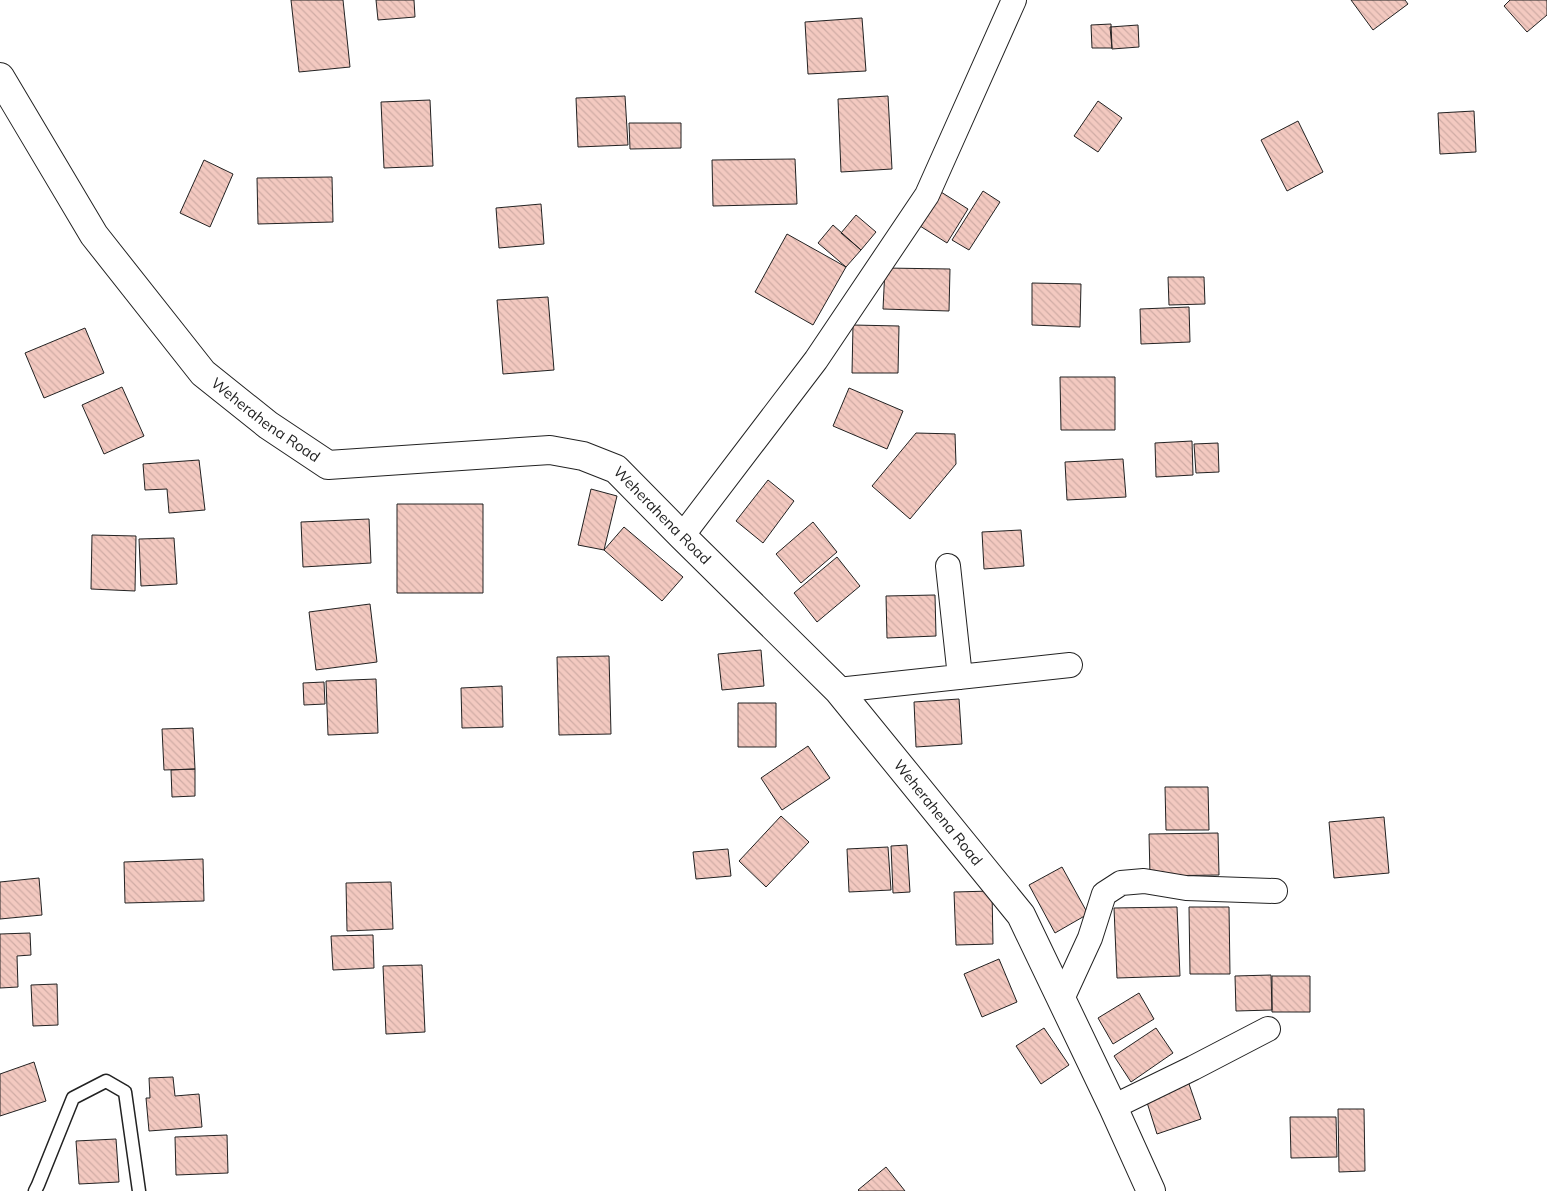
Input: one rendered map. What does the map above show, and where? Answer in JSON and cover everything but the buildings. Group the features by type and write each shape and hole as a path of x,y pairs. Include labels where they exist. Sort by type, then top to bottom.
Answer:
{"main road":[{"name":"Weherahena Road","path":"0,77 94,235 203,373 268,425 328,465 550,450 583,456 616,470 838,690 1021,915 1113,1107 1150,1191"}],"street":[{"path":"682,536 816,360 927,195 1014,0"},
{"path":"948,566 960,677"},
{"path":"838,690 1070,665"},
{"path":"1062,1001 1090,938 1104,894 1121,883 1144,881 1186,888 1275,891"},
{"path":"1113,1107 1268,1029"}],"lane":[{"path":"35,1191 73,1098 106,1081 126,1092 139,1191"}]}
